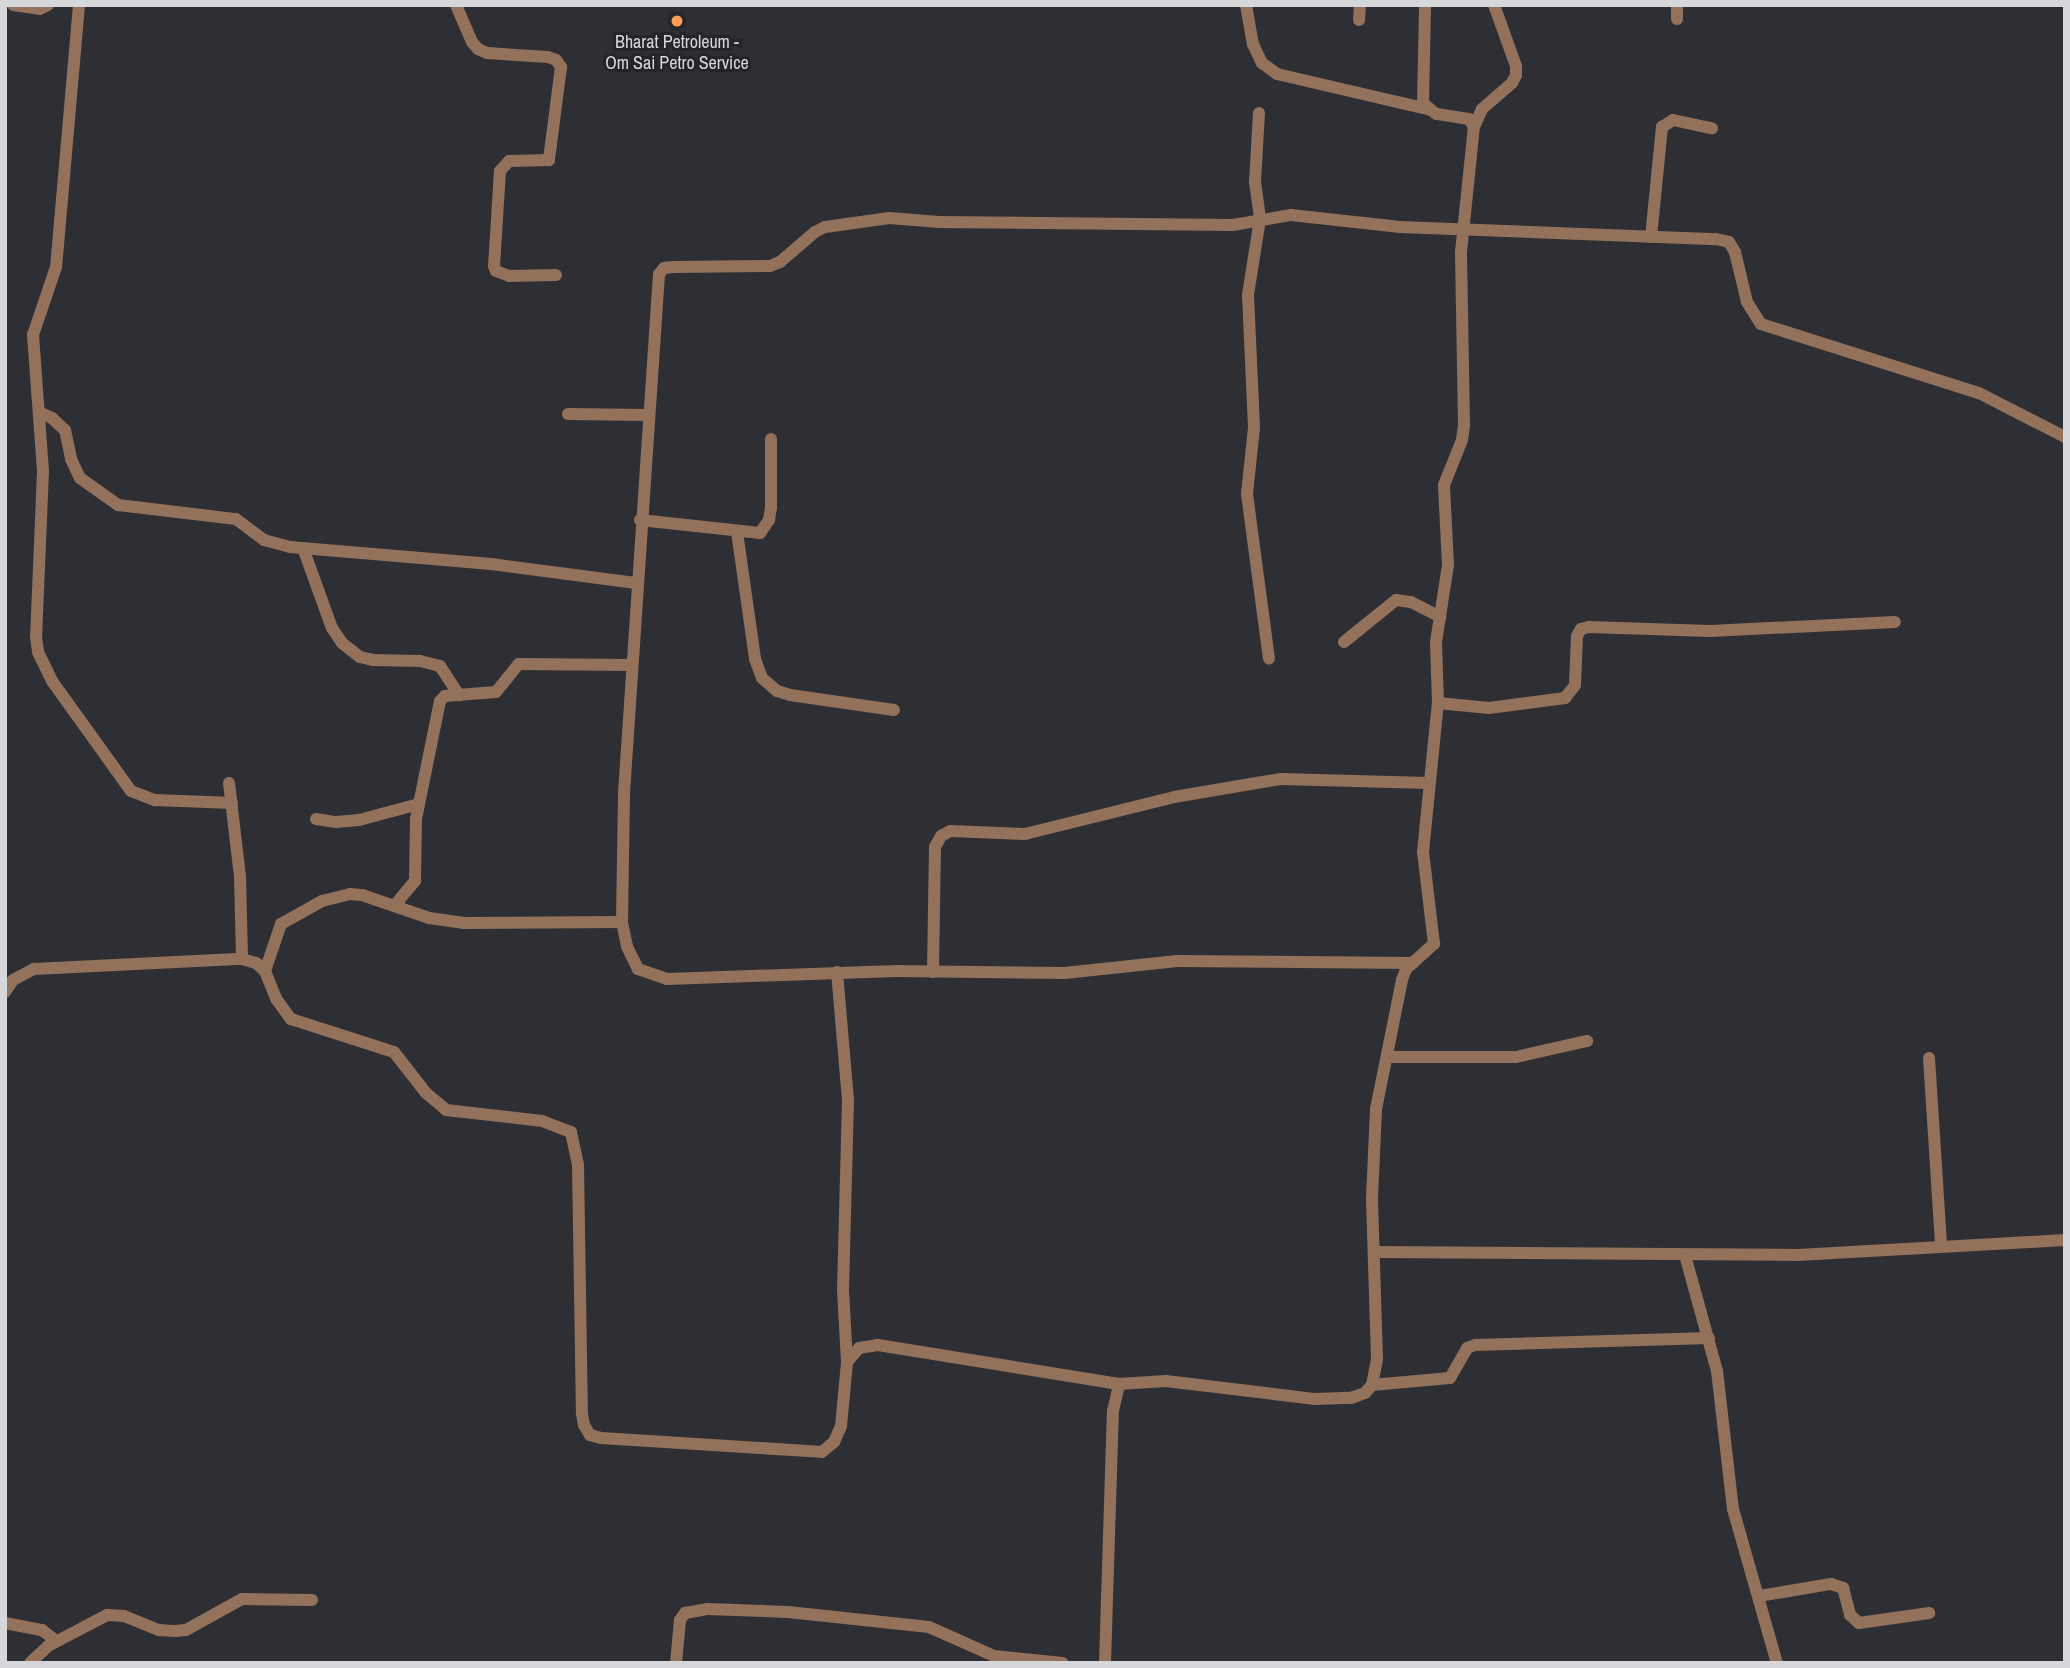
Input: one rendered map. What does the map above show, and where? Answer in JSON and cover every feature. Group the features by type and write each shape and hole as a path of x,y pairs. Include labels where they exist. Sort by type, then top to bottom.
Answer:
{"street":[{"path":"13,5 40,9 48,5"},
{"path":"79,5 56,267 33,335 43,472 36,637 44,667 131,791 155,800 232,803"},
{"path":"456,5 472,42 478,49 487,53 548,57 556,60 561,67 549,160 509,161 500,171 494,266 496,271 509,276 556,275"},
{"path":"1246,5 1252,44 1262,63 1277,74 1427,109 1436,114 1461,116 1469,119 1474,127"},
{"path":"1359,20 1360,5"},
{"path":"1426,5 1421,93 1427,109"},
{"path":"848,1362 859,1348 900,1346 1119,1384 1166,1381 1334,1399 1365,1393 1373,1385 1377,1360 1373,1150 1402,980 1413,963 1434,944 1423,867 1438,703 1436,642 1448,565 1444,485 1462,440 1464,425 1460,328 1463,229 1474,127 1482,109 1512,83 1516,75 1516,66 1494,5"},
{"path":"1677,5 1677,19"},
{"path":"1259,113 1255,182 1260,219 1248,295 1254,428 1247,494 1269,659"},
{"path":"1651,237 1662,127 1673,120 1712,128"},
{"path":"1413,963 1195,960 1065,973 837,972 667,979 638,969 627,946 622,922 624,793 656,284 664,268 770,266 780,262 814,232 825,227 889,218 939,222 1233,225 1291,215 1400,227 1702,237 1729,242 1735,253 1752,314 1771,329 1979,393 2065,437"},
{"path":"39,412 52,418 65,430 71,459 80,478 118,505 236,519 264,540 303,548 491,564 636,583"},
{"path":"568,414 648,415"},
{"path":"640,520 760,533 769,520 771,439"},
{"path":"737,532 755,659 762,678 777,691 790,695 894,710"},
{"path":"303,548 331,628 342,643 360,657 373,660 421,661 440,666 460,695"},
{"path":"1344,642 1396,600 1411,602 1440,617"},
{"path":"1438,703 1489,708 1566,698 1574,685 1577,636 1581,629 1589,627 1710,631 1895,622"},
{"path":"394,906 415,881 419,804 437,708 446,696 496,692 512,670 528,662 631,665"},
{"path":"933,972 934,855 941,836 950,831 1025,834 1174,797 1280,779 1429,783"},
{"path":"229,783 240,876 242,959"},
{"path":"316,819 336,822 359,820 419,804"},
{"path":"265,971 276,933 291,916 322,901 350,894 429,918 463,923 622,922"},
{"path":"5,992 13,980 34,970 242,959 256,963 265,971 277,1000 290,1019 394,1052 426,1093 446,1110 542,1121 571,1132 579,1164 582,1414 590,1435 626,1440 822,1452 834,1442 841,1426 848,1362 843,1290 848,1100 837,972"},
{"path":"1387,1057 1516,1057 1587,1041"},
{"path":"1929,1058 1941,1245"},
{"path":"1374,1252 1798,1255 2065,1240"},
{"path":"1685,1255 1709,1338 1721,1394 1733,1509 1777,1663"},
{"path":"1373,1385 1450,1377 1467,1348 1475,1345 1709,1338"},
{"path":"1105,1663 1113,1410 1119,1384"},
{"path":"1759,1596 1830,1584 1843,1588 1850,1615 1859,1623 1928,1613"},
{"path":"30,1663 41,1650 107,1615 124,1616 159,1630 175,1631 186,1630 242,1599 312,1600"},
{"path":"676,1663 680,1620 685,1613 707,1609 780,1611 929,1627 994,1656 1063,1663"},
{"path":"5,1623 42,1630 56,1641"}],"place":[{"name":"Bharat Petroleum - Om Sai Petro Service","path":"677,21"}]}
